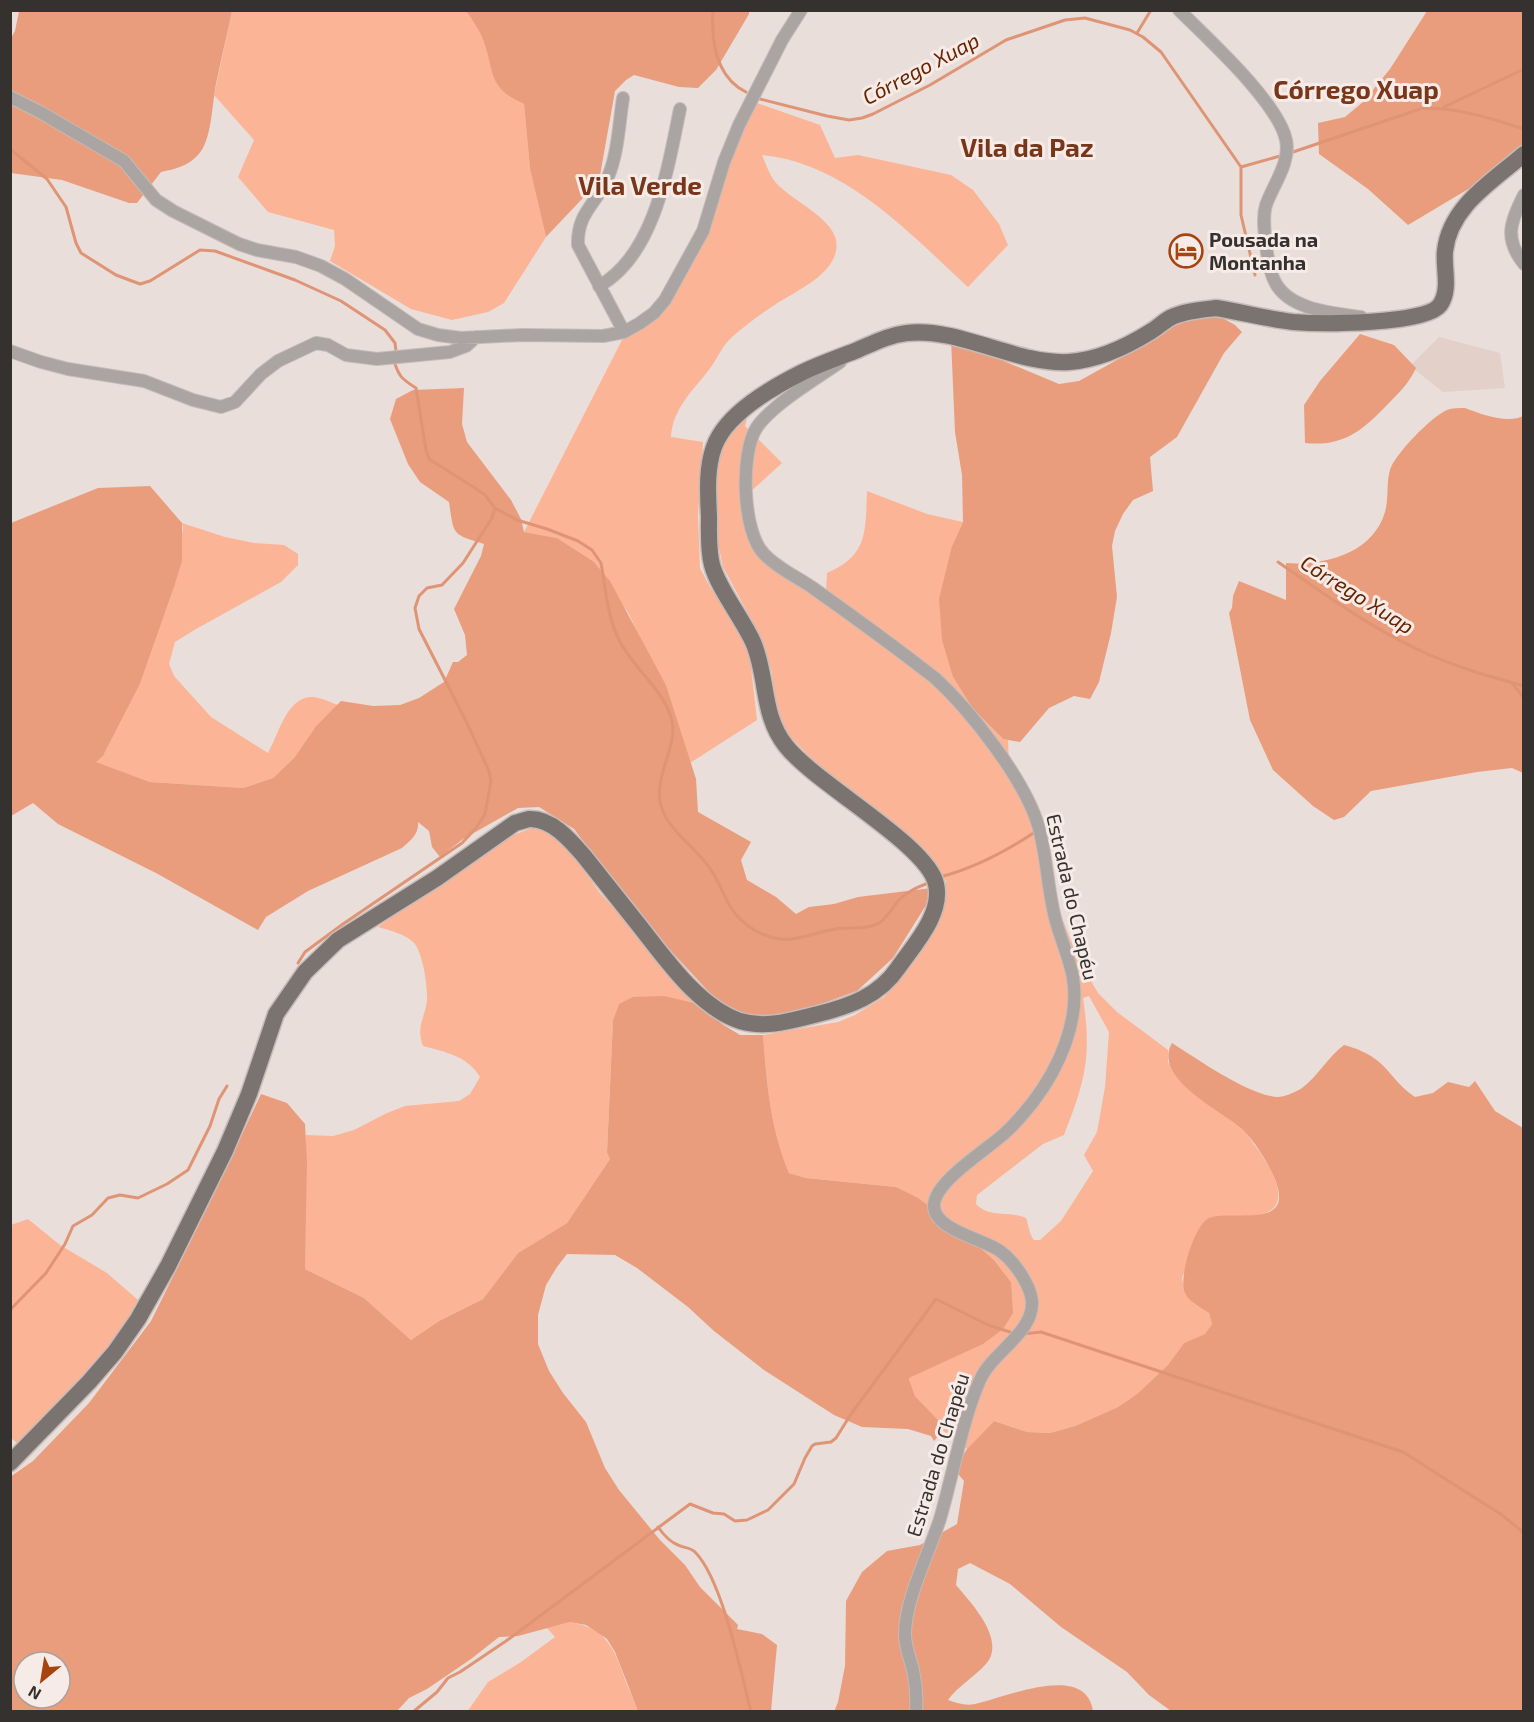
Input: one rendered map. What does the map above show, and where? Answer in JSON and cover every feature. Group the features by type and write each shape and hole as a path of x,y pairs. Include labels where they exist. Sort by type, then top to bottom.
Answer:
{"main road":[{"path":"10,1463 89,1382 115,1352 138,1319 168,1266 229,1142 249,1094 276,1014 304,972 338,939 437,878 515,823 530,819 546,823 566,836 585,856 690,988 720,1012 741,1022 763,1024 788,1022 850,1005 874,993 893,975 923,933 933,913 937,895 936,881 919,856 845,798 786,746 775,729 768,710 754,644 712,564 709,470 713,450 724,430 761,396 823,363 902,333 920,332 945,336 1033,358 1067,362 1100,357 1150,332 1170,318 1216,308 1307,322 1411,319 1431,313 1440,306 1446,285 1445,254 1454,218 1467,202 1524,154"}],"street":[{"path":"10,97 124,161 156,200 205,229 248,247 296,257 321,266 345,279 418,329 438,335 476,338 522,335 603,336 624,332 654,313 665,300 703,231 724,162 739,125 782,40 801,10"},
{"path":"1179,10 1217,46 1266,104 1280,124 1286,141 1286,157 1265,208 1264,225 1268,261 1275,283 1288,297 1303,305 1323,311 1383,321"},
{"path":"623,98 608,176 601,192 580,220 578,244 624,332"},
{"path":"599,286 610,280 628,261 654,215 669,167 681,110"},
{"path":"1524,195 1512,225 1511,238 1515,253 1524,264"},
{"path":"10,351 68,369 144,381 193,400 221,407 235,402 261,374 278,360 316,343 328,345 346,355 377,359 450,352 466,346 476,338"},
{"name":"Estrada do Chapéu","path":"856,351 769,414 753,435 747,466 749,519 752,535 764,555 813,588 935,678 950,692 1003,759 1025,794 1038,823 1053,909 1072,975 1074,990 1074,1009 1070,1028 1057,1063 1035,1099 1008,1131 954,1173 937,1195 934,1205 936,1214 956,1232 978,1239 1001,1251 1021,1275 1032,1300 1031,1314 1024,1326 990,1362 976,1390 939,1521 907,1614 906,1647 915,1679 916,1712"}],"shaded area":[{"path":"749,10 749,14 716,70 698,88 679,87 634,75 615,91 599,181 546,237 530,169 524,104 511,98 497,83 481,35 466,11"},
{"path":"19,11 232,11 216,84 209,131 203,149 186,164 161,172 137,203 129,203 62,180 11,173 10,40 15,31"},
{"path":"232,11 466,11 486,46 497,83 503,91 524,104 530,169 546,237 504,303 488,312 452,320 411,309 330,261 335,246 334,230 268,212 238,177 254,140 214,95"},
{"path":"1427,11 1523,11 1523,148 1507,166 1408,225 1368,189 1319,154 1318,123 1345,117 1363,102 1390,69"},
{"path":"754,102 820,125 835,158 858,155 951,175 973,190 999,224 1008,245 968,287 899,224 849,186 821,171 793,161 762,155 777,184 827,224 836,240 836,252 824,272 763,313 729,340 685,399 673,426 671,437 703,442 698,516 700,568 740,631 750,658 757,720 690,763 666,685 645,649 629,614 593,561 557,538 524,532 622,340 656,312 715,200"},
{"path":"1219,316 1242,332 1224,353 1177,437 1150,457 1153,491 1133,500 1115,531 1112,546 1117,597 1099,682 1090,699 1074,696 1049,708 1020,742 1003,739 973,709 953,677 942,640 939,599 952,546 963,522 962,475 955,432 951,339 1059,384 1079,381 1153,340 1180,321"},
{"path":"1360,334 1394,345 1416,368 1400,392 1360,430 1341,440 1318,444 1305,443 1304,405 1320,381"},
{"path":"1439,337 1500,353 1505,388 1443,392 1410,366"},
{"path":"464,388 462,424 467,442 511,500 521,519 524,532 557,538 593,561 610,581 666,685 696,779 698,812 751,842 741,860 747,880 776,897 796,914 809,907 834,904 858,897 932,888 933,894 893,958 857,991 821,1004 749,1020 721,1005 644,922 574,829 539,807 518,808 463,839 440,857 432,847 429,831 418,822 416,833 402,848 308,891 266,917 258,930 156,873 58,824 33,803 11,816 11,523 98,488 150,486 182,523 182,561 140,684 103,756 96,762 150,782 243,788 273,778 294,758 316,726 341,701 373,706 400,705 419,698 444,682 453,662 458,662 467,655 465,635 454,609 481,556 484,544 465,538 456,532 449,502 420,482 408,464 390,419 396,399 413,390"},
{"path":"751,404 745,426 782,463 748,494 756,546 826,592 827,573 841,566 858,550 865,530 867,491 927,514 963,522 952,546 953,677 973,709 1003,739 1008,740 1009,766 1037,809 1050,850 1055,900 1078,959 1098,993 1117,1012 1168,1050 1168,1062 1183,1083 1244,1130 1270,1169 1275,1181 1278,1192 1277,1202 1272,1209 1261,1214 1244,1216 1187,1265 1182,1278 1185,1293 1194,1304 1209,1313 1212,1323 1206,1334 1184,1343 1168,1365 1137,1394 1118,1407 1075,1426 1050,1433 1027,1432 994,1421 967,1449 941,1429 941,1423 915,1396 909,1379 1011,1282 994,1260 957,1227 896,1187 806,1178 789,1173 777,1139 770,1105 763,1035 838,1022 855,1015 884,997 928,940 946,881 925,853 864,806 815,762 774,720 772,672 758,632 723,567 713,520 719,441","holes":["1089,996 1109,1032 1105,1087 1097,1132 1084,1155 1093,1171 1061,1221 1040,1240 1034,1240 1026,1218 982,1209 976,1204 977,1195 1043,1144 1064,1135 1082,1084 1085,1068 1087,1036 1083,998"]},
{"path":"1465,408 1502,419 1523,416 1523,773 1512,768 1477,772 1371,791 1344,817 1334,820 1313,806 1273,770 1250,720 1229,613 1233,596 1239,581 1286,600 1286,563 1331,559 1359,547 1379,526 1385,512 1390,470 1398,455 1423,428 1440,414 1451,409"},
{"path":"182,523 225,537 254,543 284,545 298,554 298,565 281,582 175,642 169,664 174,676 211,717 268,753 289,711 302,699 317,697 338,705 316,726 294,758 273,778 243,788 150,782 95,762 103,756 140,684 173,590"},
{"path":"535,827 553,834 566,844 599,892 702,1005 619,1004 613,1020 607,1153 610,1159 567,1223 518,1253 483,1299 439,1321 411,1340 364,1298 305,1269 306,1135 333,1136 354,1130 405,1106 459,1101 470,1094 480,1077 475,1070 455,1056 423,1046 420,1028 427,1001 427,988 417,947 406,937 378,927 473,857 514,835"},
{"path":"664,996 702,1005 722,1024 740,1035 763,1035 773,1122 789,1173 806,1178 896,1187 918,1198 957,1227 994,1260 1011,1282 1013,1313 1003,1329 983,1344 909,1379 915,1396 941,1423 941,1433 934,1441 931,1436 908,1429 862,1427 834,1415 764,1370 714,1331 688,1307 637,1268 615,1255 567,1254 546,1285 538,1315 538,1344 549,1371 586,1422 605,1468 619,1490 660,1540 685,1565 700,1587 738,1625 737,1629 762,1634 777,1645 771,1711 638,1711 615,1652 607,1639 586,1625 570,1622 518,1636 499,1637 427,1689 409,1698 397,1711 11,1711 10,1477 33,1461 89,1403 151,1321 261,1094 287,1103 305,1124 307,1161 305,1269 364,1298 411,1340 439,1321 483,1299 518,1253 567,1223 610,1159 607,1153 613,1020 619,1004 633,997"},
{"path":"1172,1043 1237,1083 1264,1094 1279,1097 1302,1088 1344,1045 1374,1058 1415,1097 1433,1093 1448,1082 1469,1087 1475,1081 1495,1111 1523,1128 1523,1711 1171,1711 1149,1695 1127,1672 1061,1627 1010,1584 970,1563 958,1569 956,1585 985,1623 990,1634 991,1655 985,1665 948,1700 971,1705 1023,1690 1060,1685 1076,1688 1087,1696 1093,1711 834,1712 845,1666 846,1601 862,1572 887,1551 920,1545 957,1524 964,1481 954,1469 967,1449 994,1421 1027,1432 1050,1433 1075,1426 1118,1407 1137,1394 1168,1365 1184,1343 1205,1334 1212,1324 1209,1313 1189,1299 1183,1286 1189,1253 1203,1223 1209,1218 1256,1215 1267,1213 1275,1208 1279,1199 1277,1185 1262,1155 1241,1128 1191,1092 1180,1081 1171,1069 1168,1056"},
{"path":"28,1219 60,1245 107,1273 138,1300 114,1343 18,1444 11,1438 11,1225"},
{"path":"570,1622 594,1630 609,1643 638,1711 467,1712 488,1682 555,1637 547,1628"}],"waterway":[{"name":"Córrego Xuap","path":"713,10 713,34 722,68 728,77 746,92"},
{"path":"1137,33 1151,10"},
{"name":"Córrego Xuap","path":"760,99 827,116 849,120 862,118 930,85 1006,40 1065,20 1085,18 1130,30 1143,37 1161,52 1241,167"},
{"path":"1444,107 1524,69"},
{"path":"1293,152 1423,108 1462,112 1524,129"},
{"path":"10,149 47,179 66,207 81,253 116,275 140,284 150,281 200,250 215,251 295,280 341,301 385,330 395,343 396,351"},
{"path":"1241,167 1280,156"},
{"path":"1241,167 1241,215 1255,275"},
{"path":"394,361 402,377 416,388 429,459 485,495 495,508 517,520 578,541 592,550 601,563 612,623 620,642 655,688 671,717 672,737 659,791 663,812 675,830 705,861 735,914 756,931 767,936 777,939 796,939 835,929 869,927 879,923 906,894 928,883"},
{"path":"298,963 305,952 343,924 462,843 485,814 491,781 489,771 419,629 415,608 419,596 427,588 442,585 463,563 492,518 495,508"},
{"name":"Córrego Xuap","path":"1278,562 1347,609 1400,641 1457,666 1524,686"},
{"path":"1512,683 1524,698"},
{"path":"940,877 989,859 1035,832"},
{"path":"10,1310 46,1273 65,1244 73,1226 92,1215 108,1198 120,1195 138,1198 167,1184 188,1170 227,1086"},
{"path":"413,1712 437,1692 448,1678 506,1641 690,1504 713,1513 724,1514 735,1521 747,1520 768,1510 794,1484 812,1446 831,1442 836,1438 851,1414 936,1299 988,1325 1013,1333"},
{"path":"1023,1334 1041,1332 1403,1452 1502,1515 1524,1533"},
{"path":"658,1527 672,1542 695,1552 705,1565 722,1604 751,1712"}],"place":[{"name":"Pousada na Montanha","path":"1186,251"}],"district":[{"name":"Córrego Xuap","path":"1356,90"},
{"name":"Vila da Paz","path":"1027,148"},
{"name":"Vila Verde","path":"640,186"}]}
